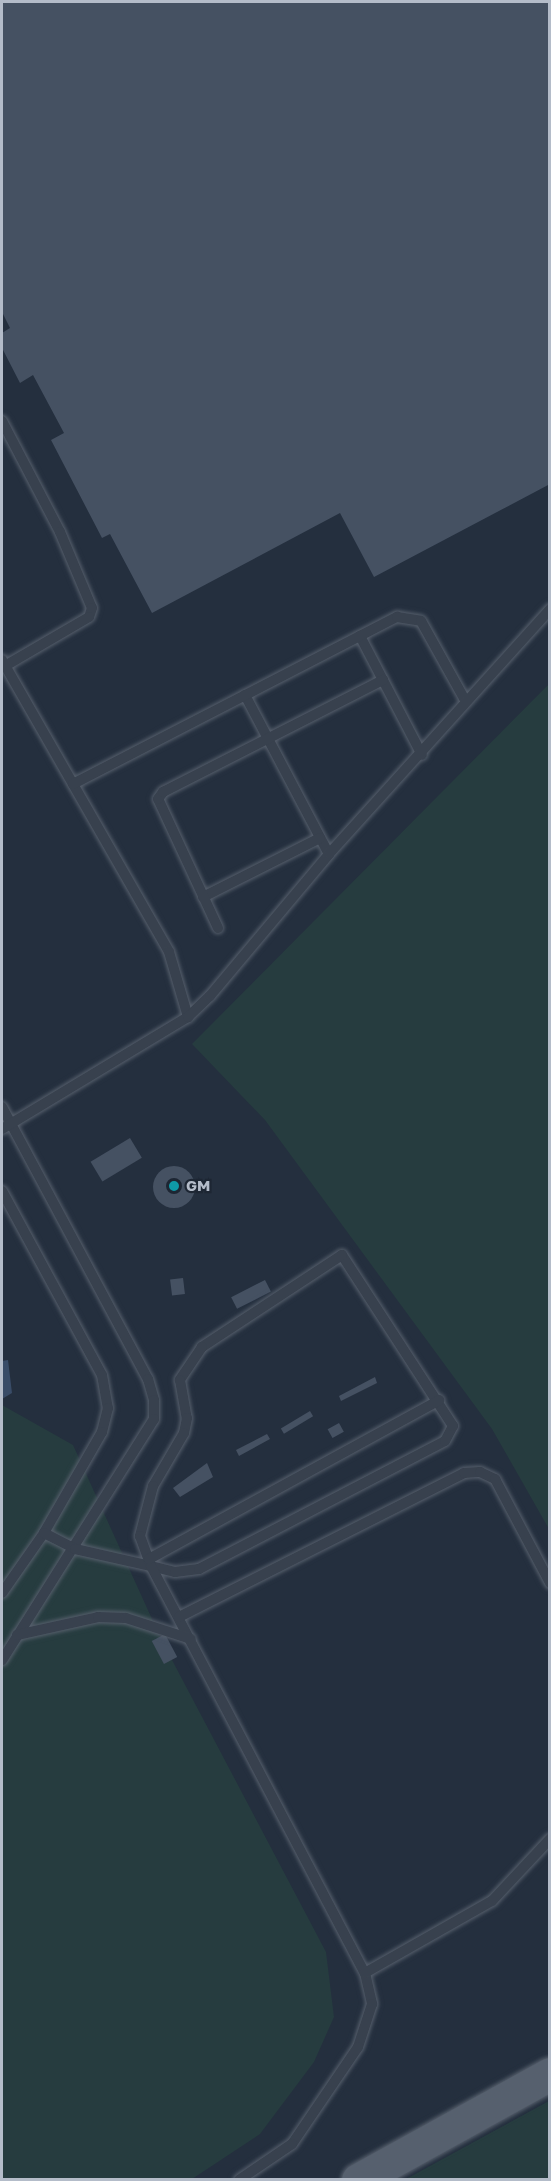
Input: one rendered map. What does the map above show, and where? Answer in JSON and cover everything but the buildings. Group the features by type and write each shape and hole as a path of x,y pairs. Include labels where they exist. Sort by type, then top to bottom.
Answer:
{"main road":[{"path":"358,2180 549,2074"}],"lane":[{"path":"2,421 60,532 92,608 89,616 3,663 168,952 188,1017"},
{"path":"6,1127 188,1017 329,854 422,755 465,700 549,609"},
{"path":"73,784 397,617 421,621 465,700"},
{"path":"360,636 422,755"},
{"path":"218,928 158,799 268,738 383,680"},
{"path":"245,695 329,854"},
{"path":"203,897 320,838"},
{"path":"2,1107 6,1127 148,1379 154,1400 154,1419 75,1549 2,1660"},
{"path":"2,1191 102,1375 108,1408 102,1432 44,1533 2,1593"},
{"path":"44,1533 75,1549 150,1563 175,1572 199,1569 445,1441 453,1426 367,1290 342,1255 336,1255 202,1347 180,1380 187,1419 184,1433 153,1486 140,1536 150,1563 364,1972 372,2004 358,2047 292,2144 239,2180"},
{"path":"150,1563 438,1400"},
{"path":"179,1617 464,1473 480,1472 495,1479 549,1583"},
{"path":"17,1635 98,1617 126,1618 191,1639"},
{"path":"364,1972 492,1901 549,1839"}],"green space":[{"path":"549,684 549,1529 492,1429 265,1120 192,1044"},
{"path":"2,1405 73,1445 162,1641 326,1952 334,2017 314,2062 260,2134 192,2179 2,2179"},
{"path":"549,2101 549,2179 406,2179"}],"water":[{"path":"8,1360 12,1393 2,1399 2,1361"}],"place":[{"name":"GM","path":"174,1186"}]}
